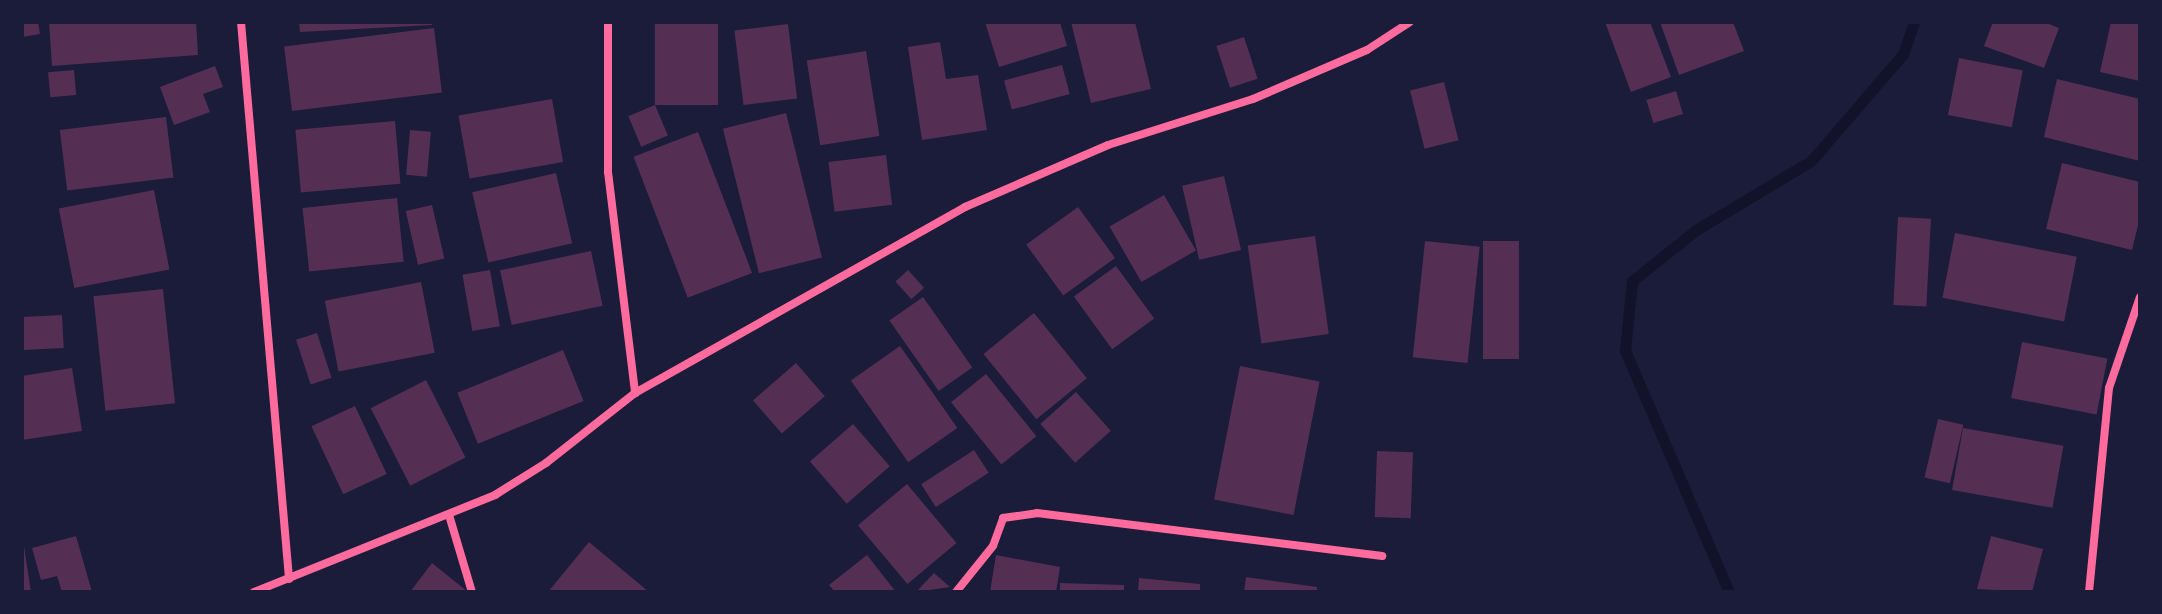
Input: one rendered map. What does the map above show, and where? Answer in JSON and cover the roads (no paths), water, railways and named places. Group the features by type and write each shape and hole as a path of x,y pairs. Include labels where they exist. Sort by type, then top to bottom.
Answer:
{"street":[{"path":"241,22 289,579"},
{"path":"608,22 608,172 635,393"},
{"path":"254,592 495,495 546,463 635,393 965,207 1108,145 1253,99 1367,50 1410,22"},
{"path":"2089,592 2109,388 2140,297"},
{"path":"956,592 993,546 1003,518 1037,513 1382,556"},
{"path":"449,515 472,592"}],"waterway":[{"path":"1729,592 1625,350 1632,281 1696,230 1811,161 1903,54 1914,22"}]}
